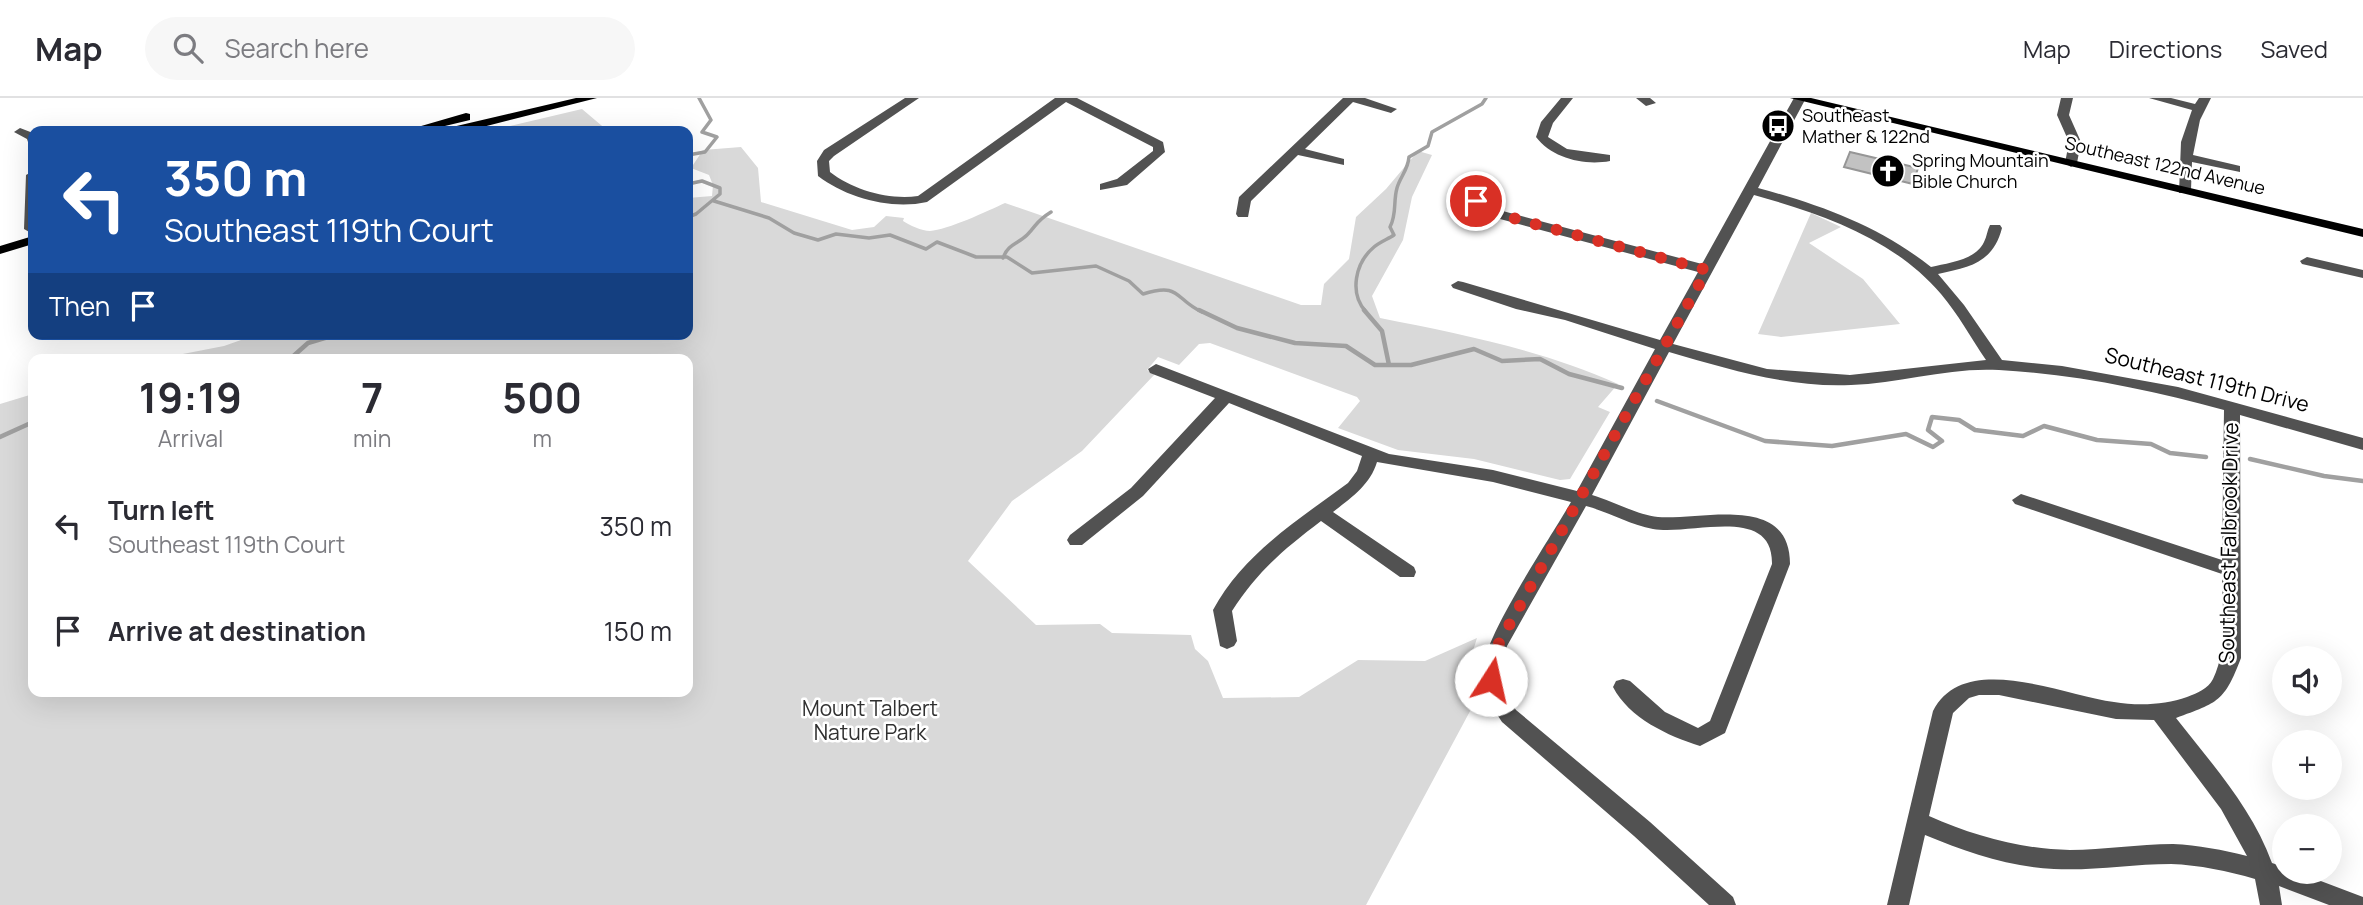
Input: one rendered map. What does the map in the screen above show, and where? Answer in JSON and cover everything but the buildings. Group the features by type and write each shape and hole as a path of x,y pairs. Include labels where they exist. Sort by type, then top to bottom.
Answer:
{"main road":[{"path":"431,126 547,98"},
{"path":"470,126 563,101 591,98"},
{"name":"Southeast 122nd Avenue","path":"1799,98 2363,233"},
{"path":"0,238 28,233"},
{"path":"0,250 28,234"}],"street":[{"path":"913,98 839,145 823,161 823,173 828,178 903,203 930,195 1065,98 1159,145 1159,152 1122,182 1105,187"},
{"path":"1242,215 1244,200 1351,98 1391,109"},
{"path":"1567,98 1547,122 1542,137 1548,144 1565,152 1586,158 1605,158"},
{"path":"1725,905 1642,829 1518,725 1502,708 1495,694 1491,673 1498,645 1581,499 1799,98"},
{"path":"2067,98 2063,115 2075,142 2071,163"},
{"path":"2155,98 2202,103 2189,130 2184,190"},
{"path":"20,132 28,135"},
{"path":"1295,150 1339,162"},
{"path":"2186,157 2235,169"},
{"path":"1751,190 1804,205 1851,224 1894,247 1928,272 1946,290 1997,365"},
{"path":"1476,201 1494,213 1707,270"},
{"path":"894,216 903,203"},
{"path":"1928,272 1948,268 1984,252 1990,244 1994,228"},
{"path":"2307,261 2363,274"},
{"name":"Southeast 119th Drive","path":"1458,285 1745,369 1818,379 1873,378 1936,368 1997,365 2119,379 2363,444"},
{"path":"1156,369 1371,454 1472,471 1581,499 1655,523 1672,525 1722,520 1757,523 1772,533 1782,548 1781,564 1718,727 1700,737 1682,733 1650,713 1623,687"},
{"path":"1076,540 1155,475 1226,396"},
{"name":"Southeast Falbrook Drive","path":"1898,905 1943,711 1950,700 1963,691 1979,687 1999,687 2116,711 2161,714 2208,697 2220,687 2231,658 2232,407"},
{"path":"1227,641 1222,610 1243,579 1267,553 1354,487 1365,472 1371,454"},
{"path":"2021,500 2230,570"},
{"path":"1321,513 1406,572"},
{"path":"2161,714 2231,807 2248,835 2264,871 2270,905"},
{"path":"1917,821 1966,843 2037,859 2188,855 2264,871 2356,905"}],"green space":[{"path":"582,109 602,126 510,126"},
{"name":"Mount Talbert Nature Park","path":"741,147 758,168 761,202 852,230 874,227 886,216 904,218 903,221 923,230 937,230 968,220 1005,203 1301,305 1321,305 1324,284 1349,259 1356,217 1386,189 1418,151 1432,155 1412,197 1403,240 1372,296 1380,318 1531,352 1618,384 1598,407 1610,412 1570,479 1560,480 1474,459 1398,450 1338,428 1360,401 1357,397 1210,343 1199,344 1179,365 1158,357 1147,370 1155,374 1082,451 1012,501 968,561 1036,625 1100,624 1112,633 1191,635 1195,649 1208,661 1223,698 1299,697 1358,660 1425,661 1477,638 1468,667 1476,700 1366,905 0,905 0,404 28,396 28,697 693,697 693,354 183,354 241,340 693,340 693,198 712,196 713,185 709,175 693,169 703,150"},
{"path":"1811,213 1841,227 1809,243 1863,279 1900,324 1781,337 1758,334"}],"waterway":[{"path":"693,154 705,152 717,137 702,132 711,120 699,98"},
{"path":"1366,312 1357,296 1356,278 1362,261 1374,247 1394,235 1390,227 1396,193 1409,157 1428,146 1432,132 1482,104 1486,98"},
{"path":"693,183 702,181 720,188 720,194 693,215"},
{"path":"714,201 769,218 794,233 818,240 836,234 869,238 890,235 926,249 937,242 976,257 1003,257"},
{"path":"1003,257 1010,247 1024,238 1051,212"},
{"path":"1003,257 1032,273 1096,266 1129,281 1143,294 1171,291 1202,312"},
{"path":"1199,310 1237,328 1295,343 1346,346 1375,365 1389,365"},
{"path":"1364,310 1382,331 1389,365"},
{"path":"296,354 308,343 318,340"},
{"path":"1389,365 1411,365 1474,349 1502,361 1540,359 1569,374 1622,388"},
{"path":"1657,401 1765,441 1832,446 1906,434 1933,447 1942,441 1928,430 1932,417 1959,420 1975,430 2023,436 2044,426 2097,440 2151,444 2170,453 2206,457"},
{"path":"0,437 28,424"},
{"path":"2250,459 2324,476 2363,481"}],"place":[{"name":"Southeast Mather & 122nd","path":"1778,126"},
{"name":"Spring Mountain Bible Church","path":"1888,171"}],"route":[{"path":"1476,201 1494,213 1707,270 1498,645 1491,664 1491,680"}]}
